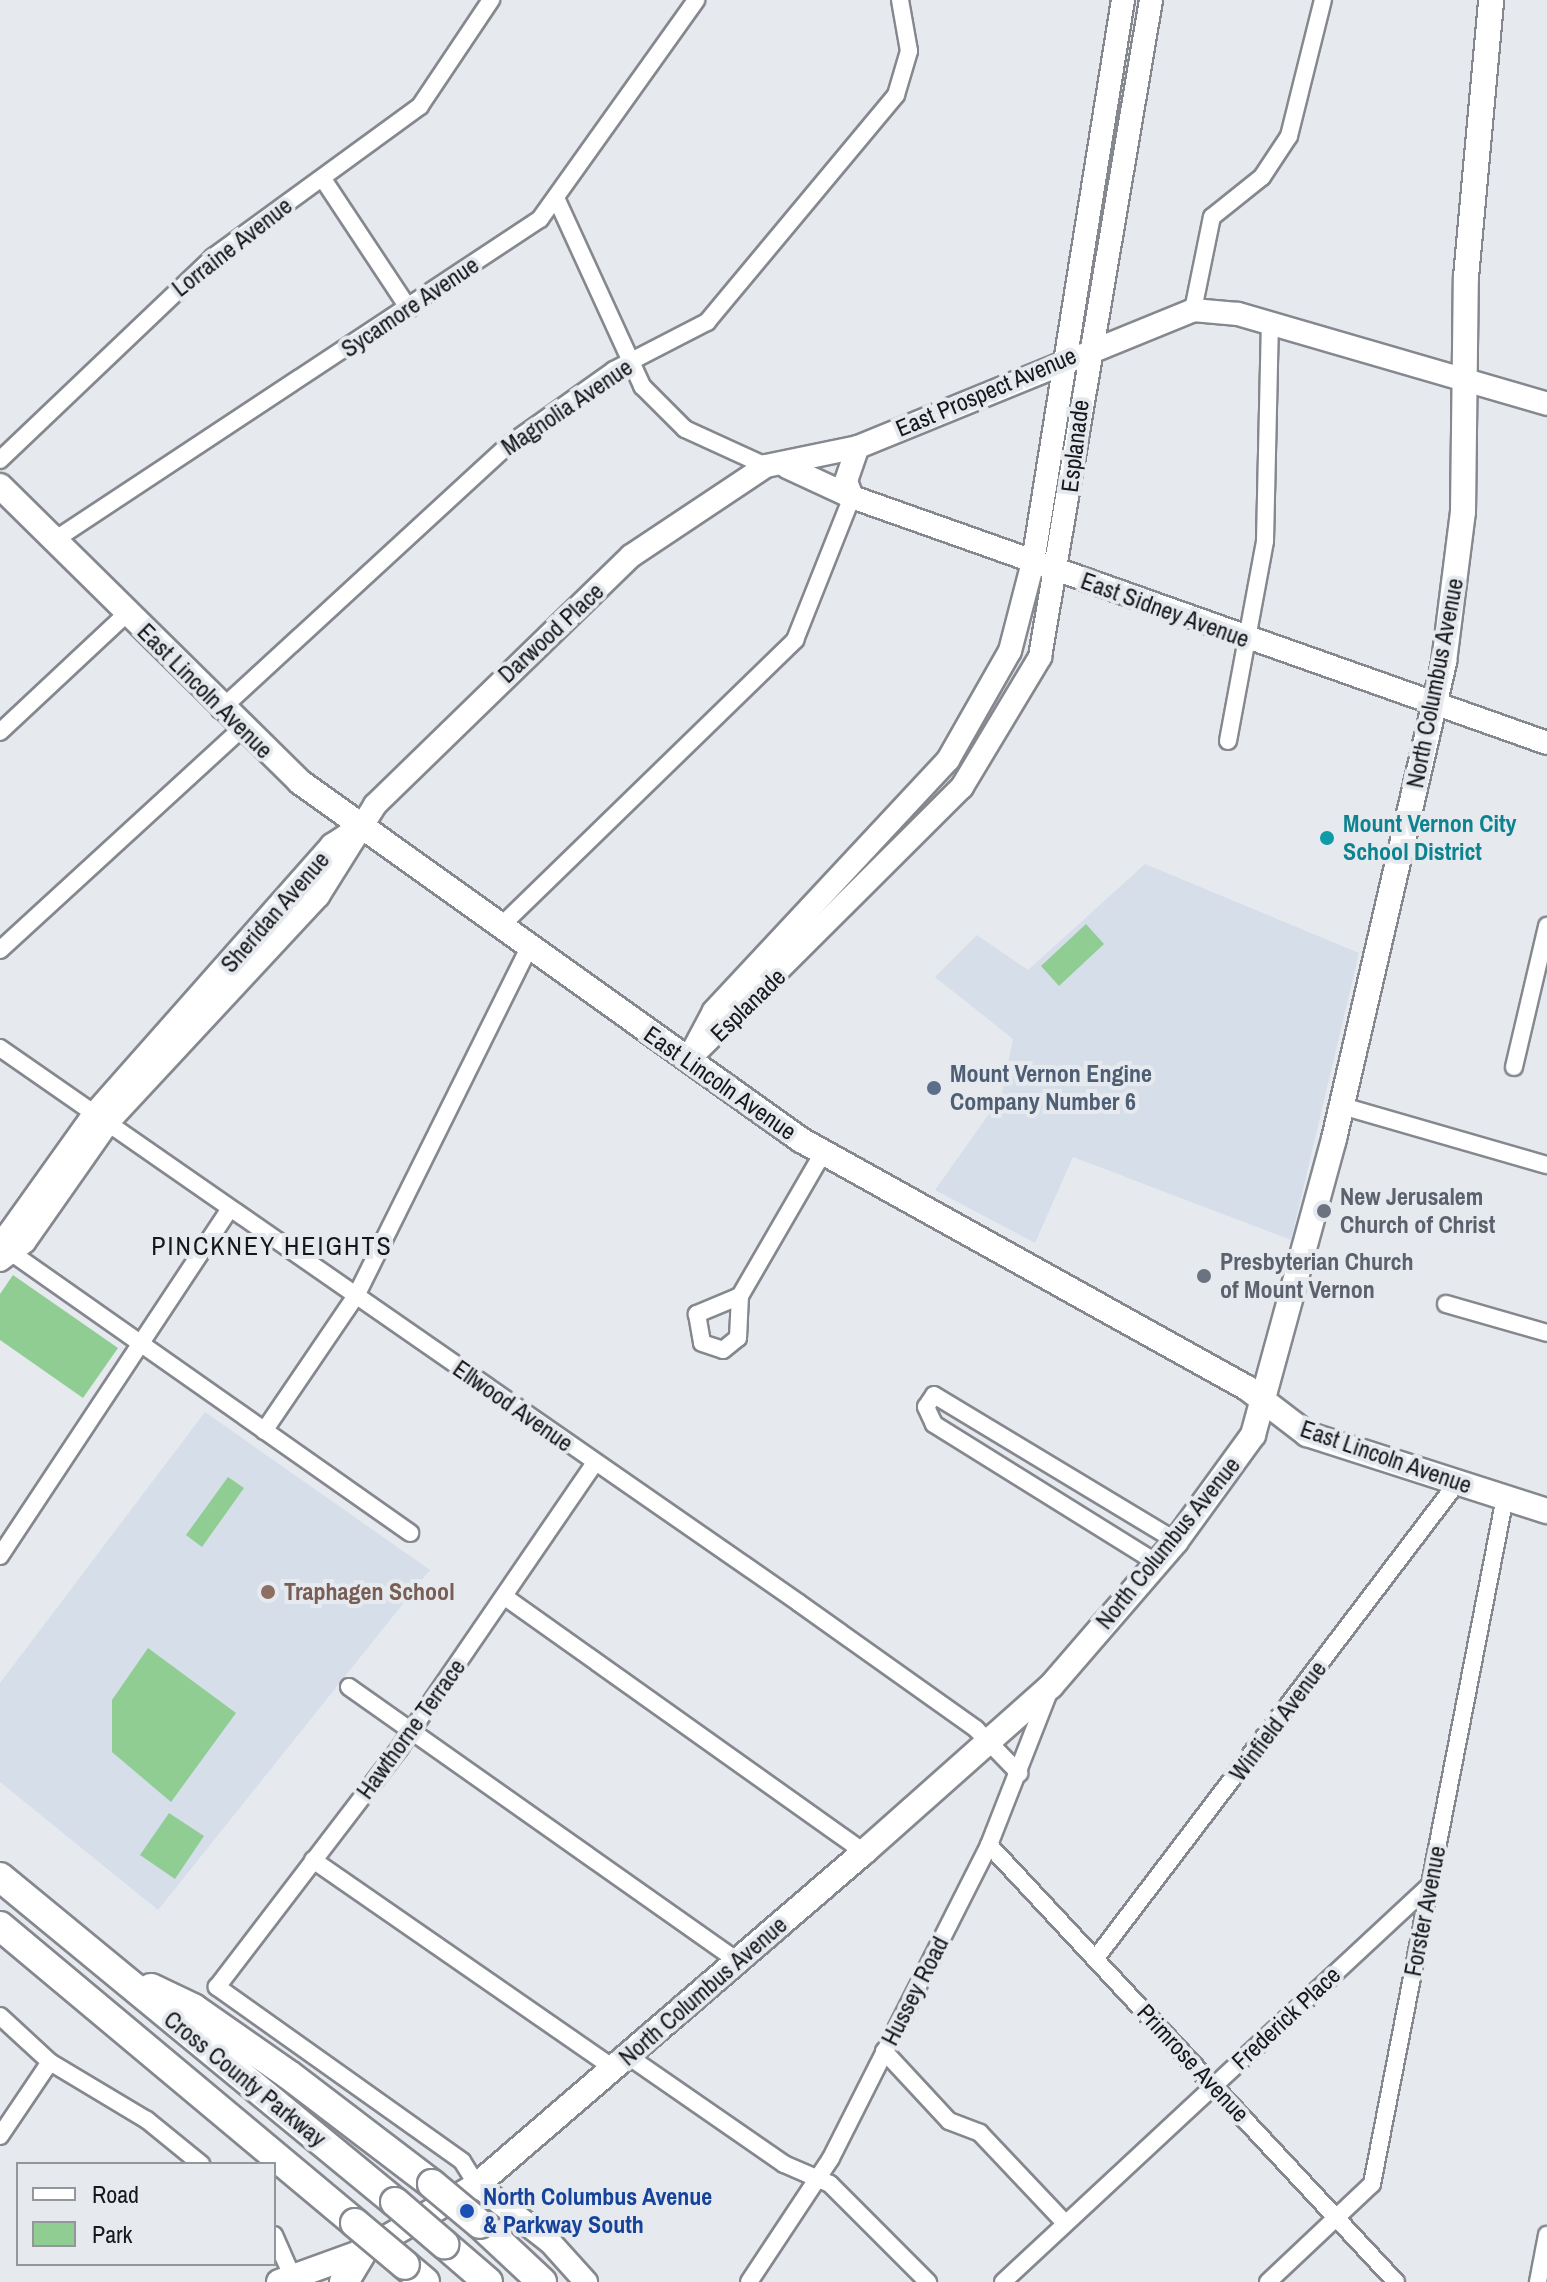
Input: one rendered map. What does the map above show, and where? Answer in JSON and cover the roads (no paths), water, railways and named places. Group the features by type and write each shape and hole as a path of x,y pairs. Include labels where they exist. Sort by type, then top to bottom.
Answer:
{"highway":[{"name":"Cross County Parkway","path":"0,1877 488,2282"},
{"name":"Cross County Parkway","path":"0,1926 415,2273"},
{"path":"114,1971 193,2008 432,2184 542,2282"},
{"path":"344,2282 362,2252"}],"main road":[{"name":"North Columbus Avenue","path":"290,2281 362,2252 477,2185 864,1852 1051,1686 1176,1541 1253,1435 1342,1106 1433,708 1460,550 1467,381 1466,277 1491,0"},
{"name":"East Lincoln Avenue","path":"0,486 240,730 360,827 823,1153 1264,1403 1307,1434 1547,1511"}],"street":[{"name":"Lorraine Avenue","path":"0,460 172,293 272,210 323,179 420,106 491,0"},
{"name":"Sycamore Avenue","path":"53,541 409,309 540,219 557,200 593,136 696,0"},
{"name":"Magnolia Avenue","path":"220,710 450,492 630,362 707,322 875,125 907,67 900,0"},
{"name":"Esplanade","path":"688,1060 714,1011 948,760 1010,651 1033,562 1062,360 1123,0"},
{"name":"Esplanade","path":"688,1060 911,843 983,760 1040,657 1059,572 1088,348 1151,0"},
{"path":"1193,310 1212,217 1262,177 1289,136 1323,0"},
{"path":"323,179 409,309"},
{"path":"557,200 642,386 685,429 776,466"},
{"name":"East Prospect Avenue","path":"776,466 858,447 1088,348 1193,310 1270,323 1547,404"},
{"path":"1228,741 1250,640 1270,468 1270,323"},
{"path":"500,927 795,640 852,497 846,481 858,447"},
{"name":"East Sidney Avenue","path":"776,466 852,497 1433,708 1547,743"},
{"name":"Darwood Place","path":"360,827 450,728 631,556 776,466"},
{"path":"0,731 126,614"},
{"path":"0,950 240,730"},
{"name":"Sheridan Avenue","path":"3,1251 25,1241 102,1117 318,896 360,827"},
{"path":"1514,1067 1547,926"},
{"path":"264,1431 357,1294 529,947"},
{"name":"Ellwood Avenue","path":"0,1048 357,1294 988,1742 1019,1773"},
{"path":"1342,1106 1547,1165"},
{"path":"740,1296 823,1153"},
{"path":"0,1556 230,1209"},
{"path":"3,1251 139,1342 410,1533"},
{"path":"1446,1304 1547,1333"},
{"path":"1157,1563 934,1424 930,1401 1176,1541"},
{"name":"Hawthorne Terrace","path":"477,2185 462,2161 217,1987 412,1731 595,1463"},
{"name":"Winfield Avenue","path":"1096,1958 1457,1483"},
{"name":"Forster Avenue","path":"1268,2282 1372,2184 1505,1497"},
{"path":"505,1597 864,1852"},
{"name":"Hussey Road","path":"749,2282 818,2180 989,1845 1051,1686"},
{"path":"349,1687 737,1961"},
{"name":"Primrose Avenue","path":"989,1845 1396,2282"},
{"path":"313,1860 620,2062 818,2180 928,2282"},
{"name":"Frederick Place","path":"1003,2282 1429,1886"},
{"path":"0,2016 50,2062 147,2120 199,2162"},
{"path":"884,2051 949,2121 980,2133 1065,2223"},
{"path":"0,2136 50,2062"},
{"path":"477,2185 490,2202 550,2242 586,2282"},
{"path":"1538,2282 1547,2235"},
{"path":"276,2241 290,2281"}],"place":[{"name":"Mount Vernon City School District","path":"1327,838"},
{"name":"Mount Vernon Engine Company Number 6","path":"934,1088"},
{"name":"New Jerusalem Church of Christ","path":"1324,1211"},
{"name":"Presbyterian Church of Mount Vernon","path":"1204,1276"},
{"name":"Traphagen School","path":"268,1592"},
{"name":"North Columbus Avenue & Parkway South","path":"467,2211"}],"district":[{"name":"PINCKNEY HEIGHTS","path":"272,1246"}]}
